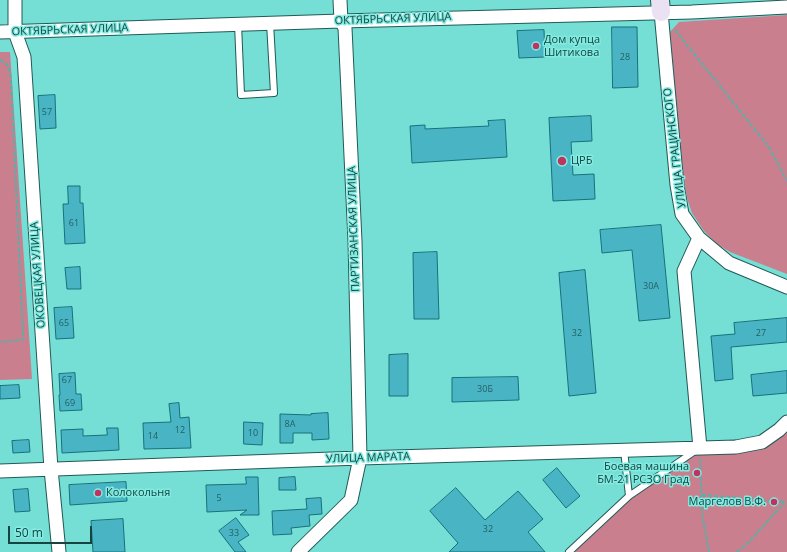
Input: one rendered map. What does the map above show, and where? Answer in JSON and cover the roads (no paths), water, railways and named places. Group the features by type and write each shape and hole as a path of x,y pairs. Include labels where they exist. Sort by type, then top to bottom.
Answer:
{"street":[{"name":"ОКОВЕЦКАЯ УЛИЦА","path":"15,0 15,32 24,57 51,469 59,552"},
{"name":"ПАРТИЗАНСКАЯ УЛИЦА","path":"298,552 351,500 360,458 355,241 345,28 341,21 340,0"},
{"name":"ОКТЯБРЬСКАЯ УЛИЦА","path":"0,32 270,24 661,6 692,12 787,7"},
{"name":"УЛИЦА ГРАЦИНСКОГО","path":"661,6 677,185 682,214 699,238 729,263 787,287"},
{"path":"699,238 684,271 700,448"},
{"name":"УЛИЦА МАРАТА","path":"0,471 360,458 736,447 762,442 779,430 787,422"}],"lane":[{"path":"238,24 242,95 274,94 270,24"},
{"path":"569,552 628,496 700,448"},
{"path":"624,450 628,496"}],"place":[{"name":"Дом купца Шитикова","path":"536,46"},
{"name":"ЦРБ","path":"562,161"},
{"name":"Боевая машина БМ-21 РСЗО Град","path":"697,473"},
{"name":"Колокольня","path":"98,493"},
{"name":"Маргелов В.Ф.","path":"774,502"}]}
